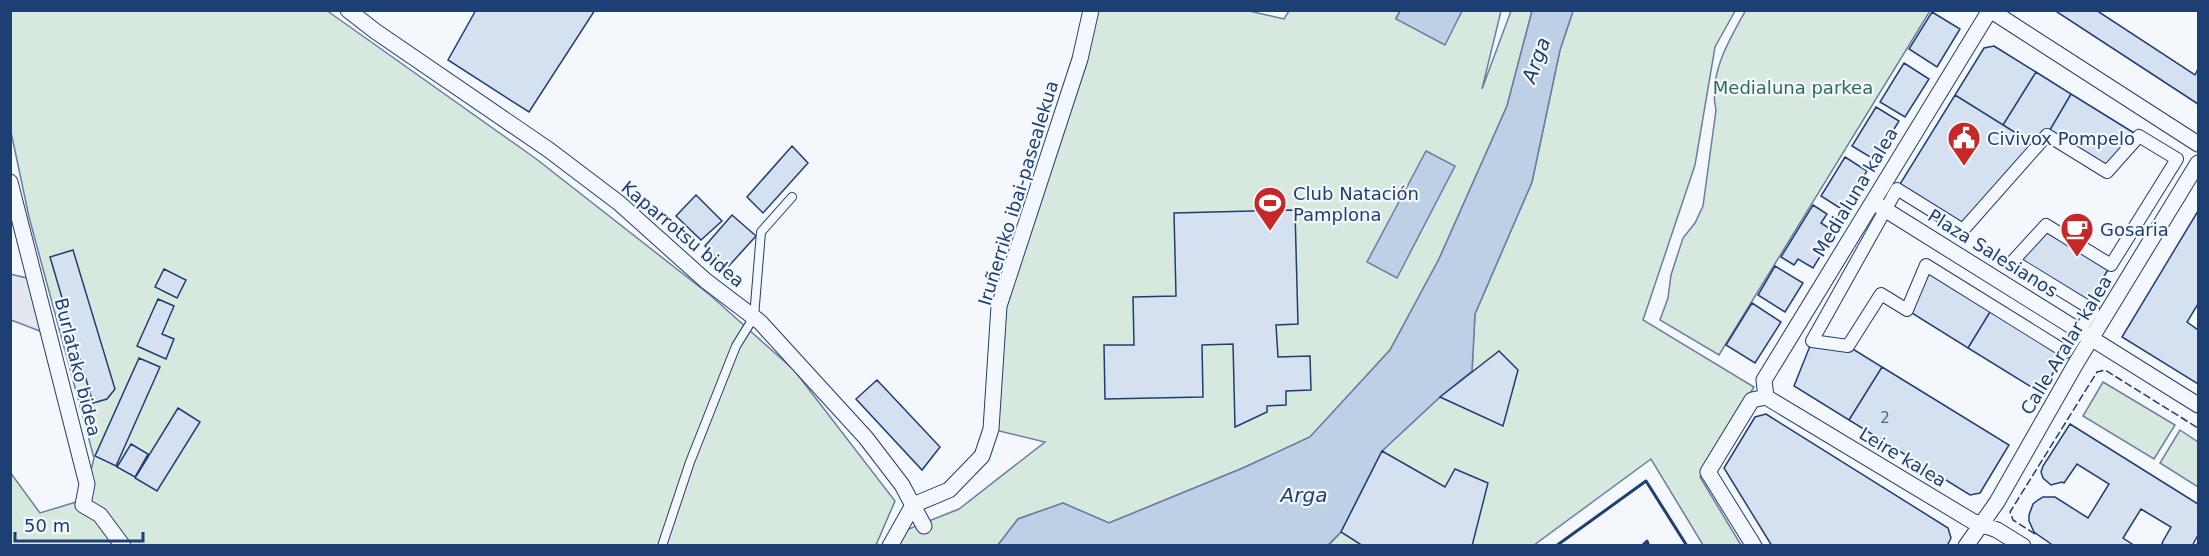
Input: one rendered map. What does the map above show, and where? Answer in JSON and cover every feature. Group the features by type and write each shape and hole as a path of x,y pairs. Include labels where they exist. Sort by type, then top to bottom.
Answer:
{"street":[{"name":"Kaparrotsu bidea","path":"348,10 375,31 549,150 610,196 706,281 754,317 807,371 866,438 902,485 913,505"},
{"name":"Iruñerriko ibai-pasealekua","path":"913,505 949,490 982,456 991,429 999,306 1080,59 1091,10"},
{"path":"1990,10 2199,144"},
{"name":"Medialuna kalea","path":"1766,397 1764,380 1879,206 1990,10"},
{"name":"Plaza Salesianos","path":"2047,135 2107,172 2139,136 2176,159 2112,266 2046,225 2013,261 2092,310 2085,334 2066,352 1926,265 1907,310 1881,294 1848,346 1812,341 1879,206 1898,189 1963,230 2047,135"},
{"name":"Calle Aralar kalea","path":"1966,546 1997,502 2085,334 2199,163"},
{"name":"Burlatako bidea","path":"10,182 87,484 82,505 100,515 123,546"},
{"name":"Plaza Salesianos","path":"1879,206 2085,334"},
{"path":"2085,334 2199,405"},
{"path":"1754,546 1708,472 1752,400 1766,397"},
{"name":"Leire kalea","path":"1766,397 1972,522 1997,530 2023,546"},
{"path":"913,505 924,526"},
{"path":"890,546 913,505"}],"lane":[{"path":"662,546 690,462 719,388 736,346 754,317 761,232 792,197"}],"green space":[{"path":"326,10 535,158 710,295 794,370 895,501 876,545 11,546 10,472 40,513 76,502 85,495 94,458 29,217 11,132 11,11"},
{"path":"1245,10 1284,19 1289,11 1400,11 1396,18 1444,44 1462,11 1501,11 1482,89 1511,11 1532,11 1507,106 1439,259 1390,350 1310,437 1243,468 1109,523 1063,503 1018,519 998,545 896,546 906,530 959,509 1045,442 991,429 999,306 1089,11"},
{"name":"Medialuna parkea","path":"1746,10 1930,11 1719,355 1660,320 1683,238 1695,223 1703,206 1716,110 1714,97 1717,71"},
{"path":"1573,11 1735,11 1715,47 1695,165 1643,320 1754,387 1700,477 1741,545 1703,545 1651,459 1534,545 1328,546 1341,532 1382,451 1440,397 1472,371 1475,314 1532,182 1560,50"},
{"path":"2103,382 2175,425 2154,459 2083,416"},
{"path":"2180,430 2198,442 2198,487 2160,463"}],"shaded area":[{"path":"10,274 31,279 50,335 11,320"}],"water":[{"path":"1400,10 1462,11 1445,45 1396,19"},
{"name":"Arga","path":"1532,11 1573,11 1560,50 1532,182 1475,314 1472,371 1440,397 1382,451 1341,532 1328,545 998,545 1018,519 1063,503 1109,523 1243,468 1310,437 1390,350 1439,259 1507,106"},
{"path":"1426,151 1455,166 1397,278 1367,262"}],"building":[{"path":"476,10 595,10 529,112 448,60"},
{"path":"2054,10 2096,10 2195,75 2198,69 2198,104"},
{"path":"1932,12 1960,29 1937,67 1909,49"},
{"path":"1994,46 2036,72 2003,125 1955,95 1984,48"},
{"path":"1904,63 1929,79 1905,117 1880,102"},
{"path":"2036,72 2071,94 2047,135 2037,146 2003,125"},
{"path":"2071,94 2139,136 2107,172 2047,135"},
{"name":"Civivox Pompelo","path":"1955,95 2037,146 1963,230 1897,189"},
{"path":"1876,107 1899,121 1875,160 1852,146"},
{"path":"792,146 808,163 763,213 747,197"},
{"path":"1845,157 1867,171 1843,210 1821,196"},
{"path":"696,195 722,221 701,240 676,216"},
{"path":"1813,205 1827,214 1821,223 1835,232 1813,268 1798,259 1794,265 1781,257"},
{"path":"1295,210 1298,324 1276,325 1278,357 1310,356 1311,390 1286,391 1286,405 1267,406 1267,412 1235,427 1233,344 1202,345 1203,397 1105,399 1104,345 1134,345 1133,297 1176,296 1174,213"},
{"path":"2198,211 2198,304 2187,322 2198,330 2198,384 2122,337"},
{"path":"732,215 756,236 727,268 705,246"},
{"path":"2046,225 2111,265 2086,306 2013,261"},
{"path":"73,250 115,389 107,399 93,403 50,257"},
{"path":"1926,265 1993,307 1968,348 1907,310"},
{"path":"1775,266 1803,283 1785,312 1758,295"},
{"path":"164,269 186,280 177,298 155,287"},
{"path":"158,299 174,306 162,334 174,339 166,359 137,346"},
{"path":"1752,303 1781,322 1755,363 1726,345"},
{"path":"1993,307 2066,352 2041,393 1968,348"},
{"path":"1812,341 1848,346 1882,367 1849,420 1794,386"},
{"path":"1499,351 1518,370 1503,426 1440,397"},
{"path":"139,358 160,367 116,466 95,456"},
{"path":"1882,367 2009,445 1980,493 1970,495 1849,420"},
{"path":"877,380 940,447 922,470 856,399"},
{"path":"178,408 200,422 157,491 135,478"},
{"path":"1766,414 1948,528 1951,538 1947,546 1772,546 1724,468 1755,417"},
{"path":"2070,424 2198,504 2198,535 2192,546 2164,546 2162,543 2171,527 2141,509 2123,538 2135,546 2054,546 2034,532 2029,515 2033,504 2038,500 2043,497 2055,497 2088,518 2109,484 2077,464 2064,483 2051,485 2043,478 2041,472 2043,466"},
{"path":"131,444 148,454 135,477 117,467"},
{"path":"1382,451 1445,487 1455,469 1488,483 1472,546 1363,546 1341,532"}],"fence":[{"path":"2035,534 2013,520 2010,512 2097,372 2105,370 2198,428"},
{"path":"2196,546 2198,542"}],"wall":[{"path":"1556,546 1646,481 1687,546"},
{"path":"1642,546 1647,541 1649,546"}],"place":[{"name":"Civivox Pompelo","path":"1964,167"},
{"name":"Club Natación Pamplona","path":"1270,232"},
{"name":"Gosaria","path":"2077,258"}]}
